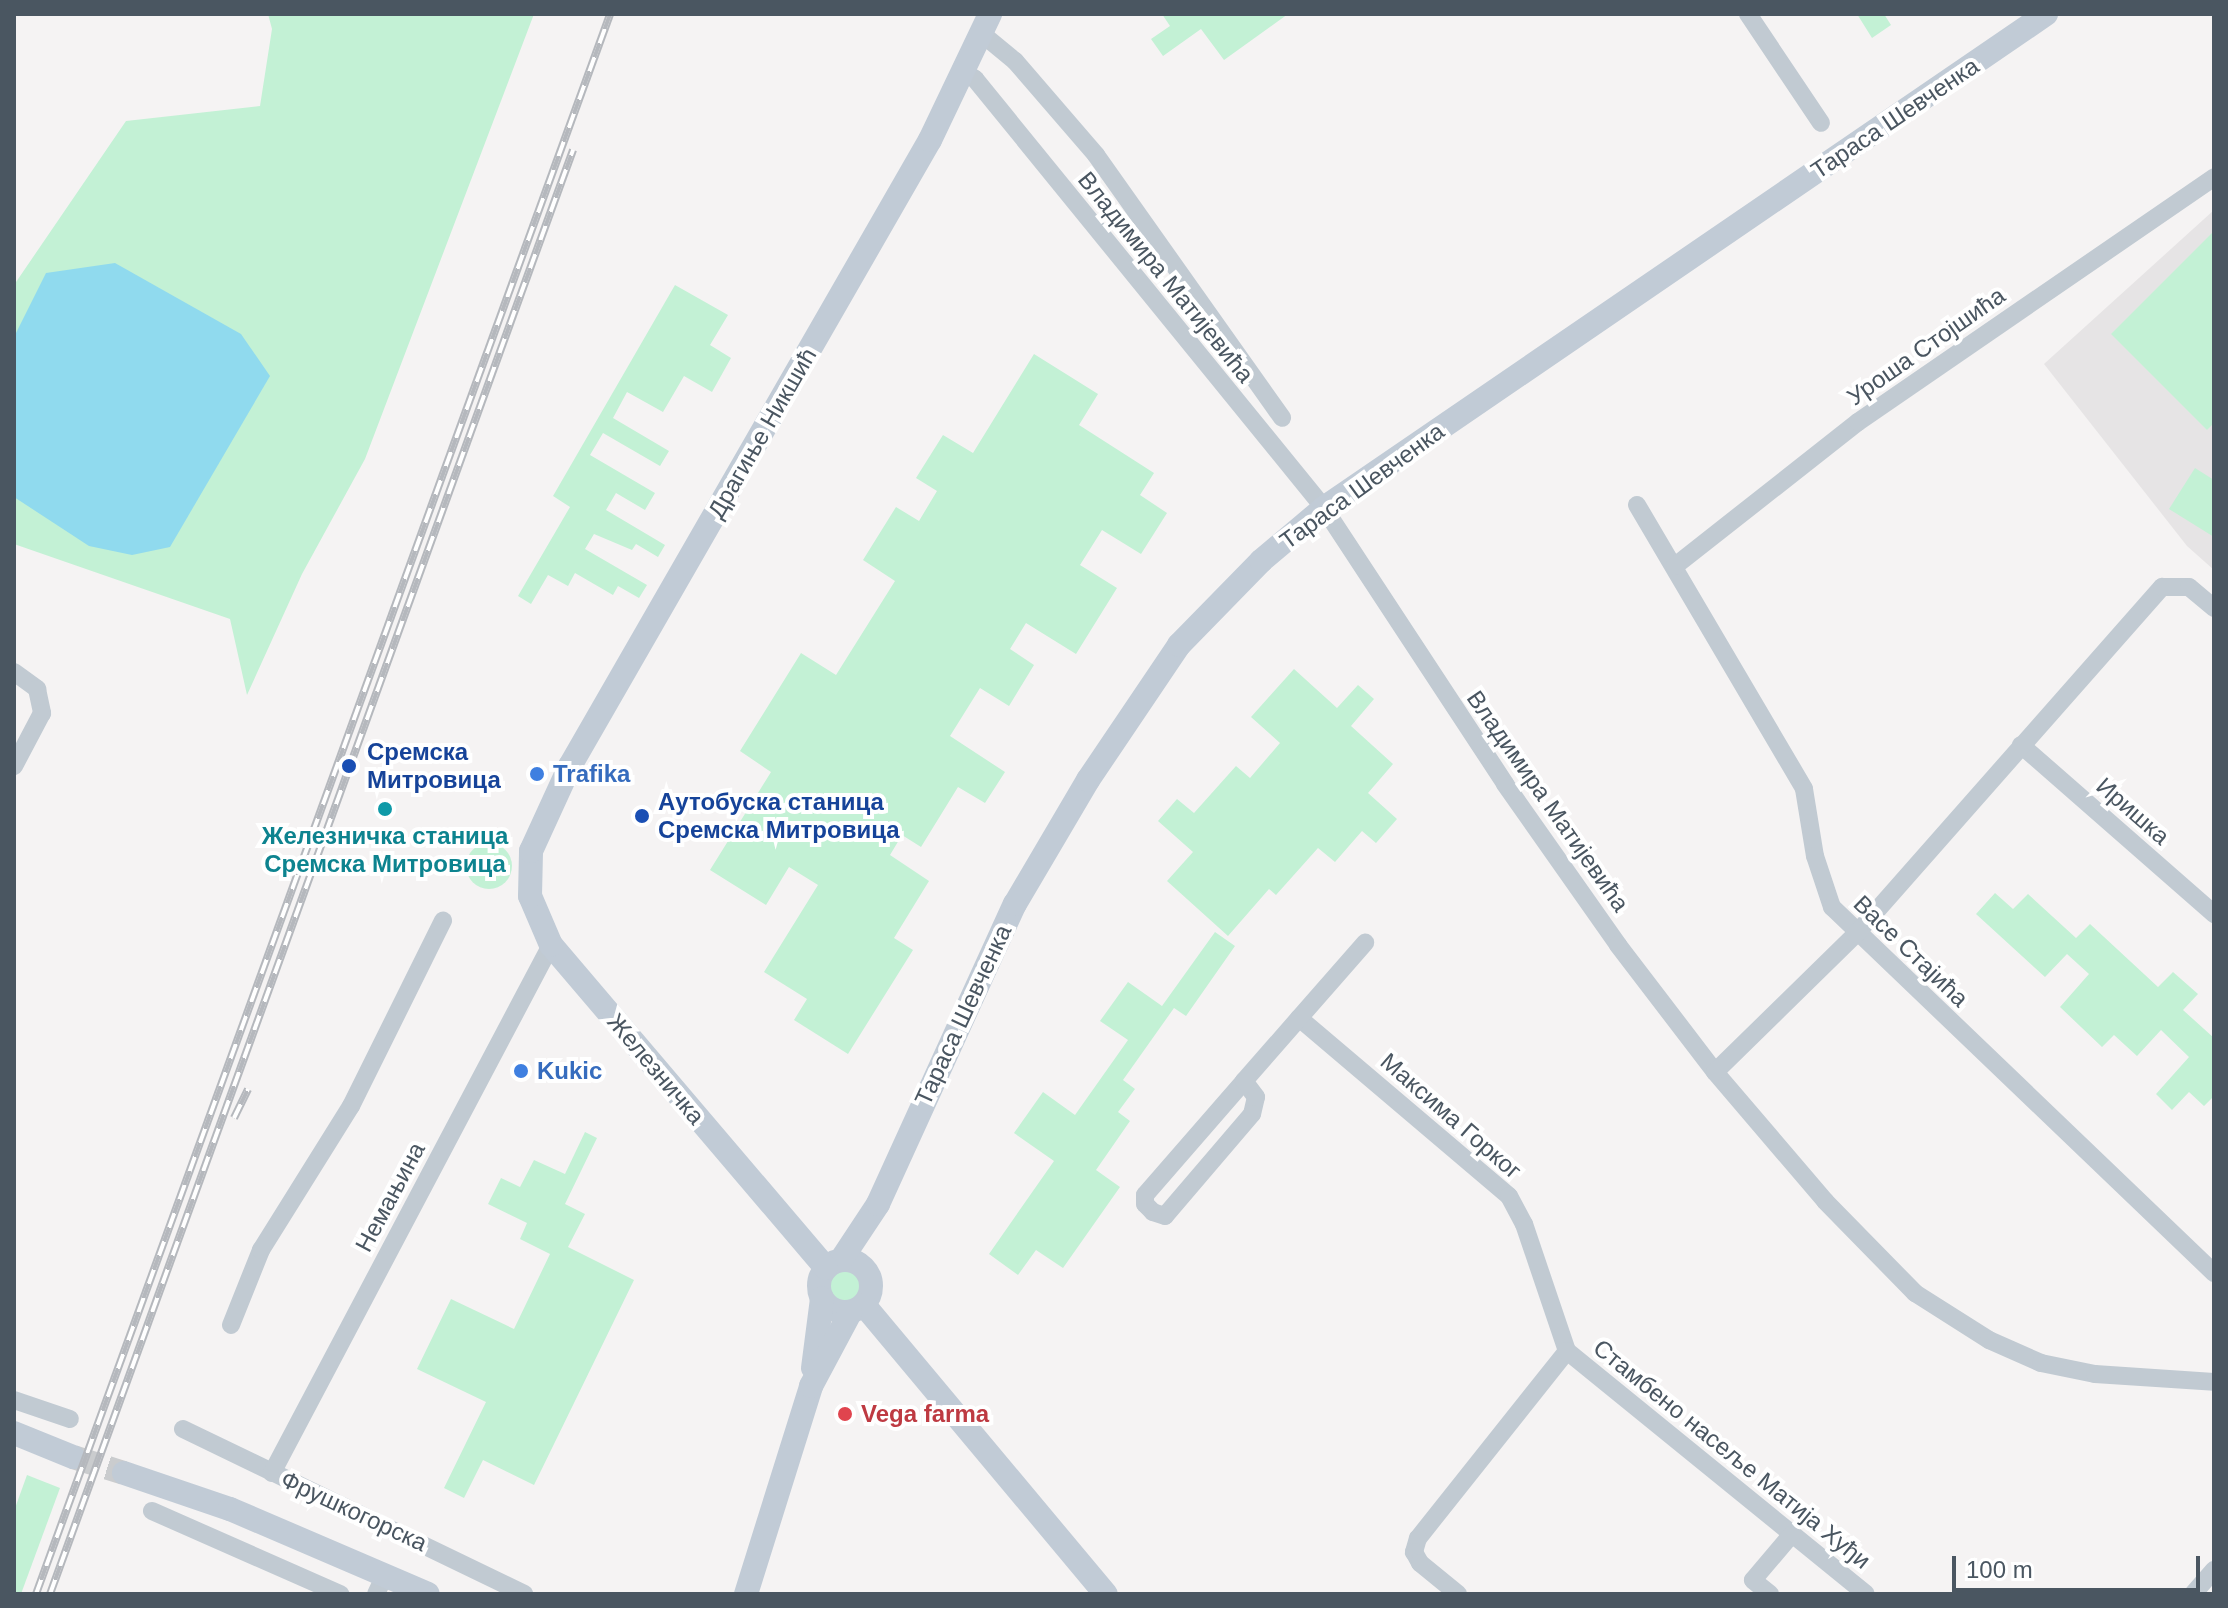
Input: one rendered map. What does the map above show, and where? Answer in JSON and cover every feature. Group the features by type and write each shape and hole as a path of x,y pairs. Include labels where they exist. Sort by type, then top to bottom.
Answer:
{"street":[{"path":"1748,14 1821,123"},
{"name":"Тараса Шевченка","path":"834,1264 878,1204 1015,904 1088,780 1179,645 1261,561 1324,508 2046,14"},
{"path":"986,23 1096,155 1282,418"},
{"name":"Драгиње Никшић","path":"531,851 570,766 848,285 964,72 986,23"},
{"name":"Владимира Матијевића","path":"964,72 975,79 1324,508 1505,784 1715,1072 1825,1201 1915,1293 1954,1321 2041,1363 2095,1374 2214,1382"},
{"name":"Уроша Стојшића","path":"1675,566 1858,422 2214,177"},
{"name":"Васе Стајића","path":"1637,505 1804,789 1825,890 1832,907 1856,934 2214,1273"},
{"path":"1715,1072 1856,934 2157,593 2174,584 2189,587 2214,608"},
{"path":"14,672 37,689 42,713 14,766"},
{"name":"Иришка","path":"2021,745 2214,914"},
{"name":"Железничка","path":"531,851 530,896 551,945 834,1264"},
{"path":"231,1325 261,1250 351,1106 443,921"},
{"path":"1244,1081 1256,1097 1252,1114 1165,1216 1153,1212 1145,1204 1145,1195 1244,1081 1299,1018 1365,943"},
{"name":"Немањина","path":"272,1473 551,945"},
{"name":"Максима Горког","path":"1299,1018 1509,1196 1524,1224 1567,1351"},
{"name":"Тараса Шевченка","path":"869,1274 878,1204"},
{"path":"746,1594 811,1386 822,1299 819,1282 834,1264 857,1263 869,1274 872,1290 857,1309 811,1386"},
{"path":"822,1299 833,1310 857,1309"},
{"path":"857,1309 1106,1594"},
{"path":"1458,1594 1414,1552 1418,1538 1567,1351"},
{"name":"Стамбено насеље Матија Хуђи","path":"1567,1351 1866,1594"},
{"path":"14,1400 70,1419"},
{"name":"Фрушкогорска","path":"183,1429 524,1594"},
{"path":"14,1433 73,1457"},
{"name":"Фрушкогорска","path":"124,1473 230,1509 381,1584 428,1594"},
{"path":"152,1511 340,1594"},
{"path":"1770,1594 1753,1580 1792,1534"},
{"path":"2195,1593 2214,1570"}],"shaded area":[{"path":"2214,210 2214,570 2187,546 2044,364"}],"green space":[{"path":"268,14 534,14 365,459 302,574 247,695 230,619 14,544 14,285 126,121 260,106 272,29"},
{"path":"1162,14 1288,14 1224,60 1201,29 1163,56 1151,39 1170,26"},
{"path":"1857,14 1884,14 1891,25 1872,38"},
{"path":"2214,231 2214,423 2207,430 2111,334"},
{"path":"675,285 728,315 710,345 731,358 712,392 684,376 663,412 627,392 613,418 669,451 660,466 603,433 590,455 655,493 645,510 616,493 606,510 665,545 658,557 636,544 632,550 594,534 585,549 647,585 639,598 618,586 613,595 575,573 568,586 548,575 531,604 518,596 570,507 553,496"},
{"path":"1034,354 1098,394 1079,425 1154,473 1140,495 1167,513 1141,554 1102,530 1080,565 1117,588 1076,654 1026,623 1010,649 1034,665 1009,706 980,688 950,736 1005,772 985,803 958,787 921,847 902,835 890,855 929,881 894,938 913,950 848,1054 794,1020 807,999 764,972 818,885 789,867 766,905 710,870 771,772 740,751 801,653 836,675 895,581 863,560 896,507 919,521 937,491 916,478 943,435 973,453"},
{"path":"2195,468 2214,480 2214,537 2169,509"},
{"path":"1294,669 1337,708 1358,685 1374,699 1351,726 1393,764 1368,793 1397,819 1376,843 1362,831 1335,862 1318,848 1276,895 1269,889 1228,936 1167,881 1193,852 1158,821 1177,799 1194,813 1236,766 1250,778 1280,743 1251,717"},
{"path":"489,843 505,850 512,866 505,882 489,889 473,882 466,866 473,850"},
{"path":"1995,893 2013,909 2028,894 2076,938 2090,924 2158,987 2173,972 2198,994 2183,1010 2214,1038 2214,1096 2204,1106 2189,1092 2172,1110 2156,1094 2189,1057 2161,1030 2137,1056 2114,1035 2102,1047 2060,1007 2089,974 2067,954 2045,977 1976,914"},
{"path":"1215,932 1235,946 1186,1016 1174,1008 1123,1080 1135,1089 1118,1112 1130,1121 1096,1170 1120,1187 1063,1268 1036,1250 1018,1275 989,1254 1054,1161 1014,1133 1043,1092 1075,1115 1128,1040 1100,1021 1128,982 1162,1006"},
{"path":"585,1132 597,1138 565,1204 585,1214 568,1247 634,1280 534,1485 483,1460 464,1498 444,1488 486,1402 417,1369 451,1299 514,1329 550,1254 520,1239 527,1223 488,1204 501,1178 520,1187 534,1160 565,1174"},
{"path":"846,1270 857,1275 862,1286 857,1297 846,1302 835,1297 830,1286 835,1275"},
{"path":"27,1475 60,1488 21,1594 14,1594 14,1511"}],"water":[{"path":"115,263 241,334 270,376 170,547 132,555 89,546 14,497 14,337 46,273"}],"tunnel":[{"path":"73,1457 124,1473"}],"railway":[{"path":"36,1594 610,14"},
{"path":"50,1594 573,150"},
{"path":"234,1118 248,1089"}],"place":[{"name":"Сремска Митровица","path":"349,766"},
{"name":"Trafika","path":"537,774"},
{"name":"Железничка станица Сремска Митровица","path":"385,809"},
{"name":"Аутобуска станица Сремска Митровица","path":"642,816"},
{"name":"Kukic","path":"521,1071"},
{"name":"Vega farma","path":"845,1414"}]}
